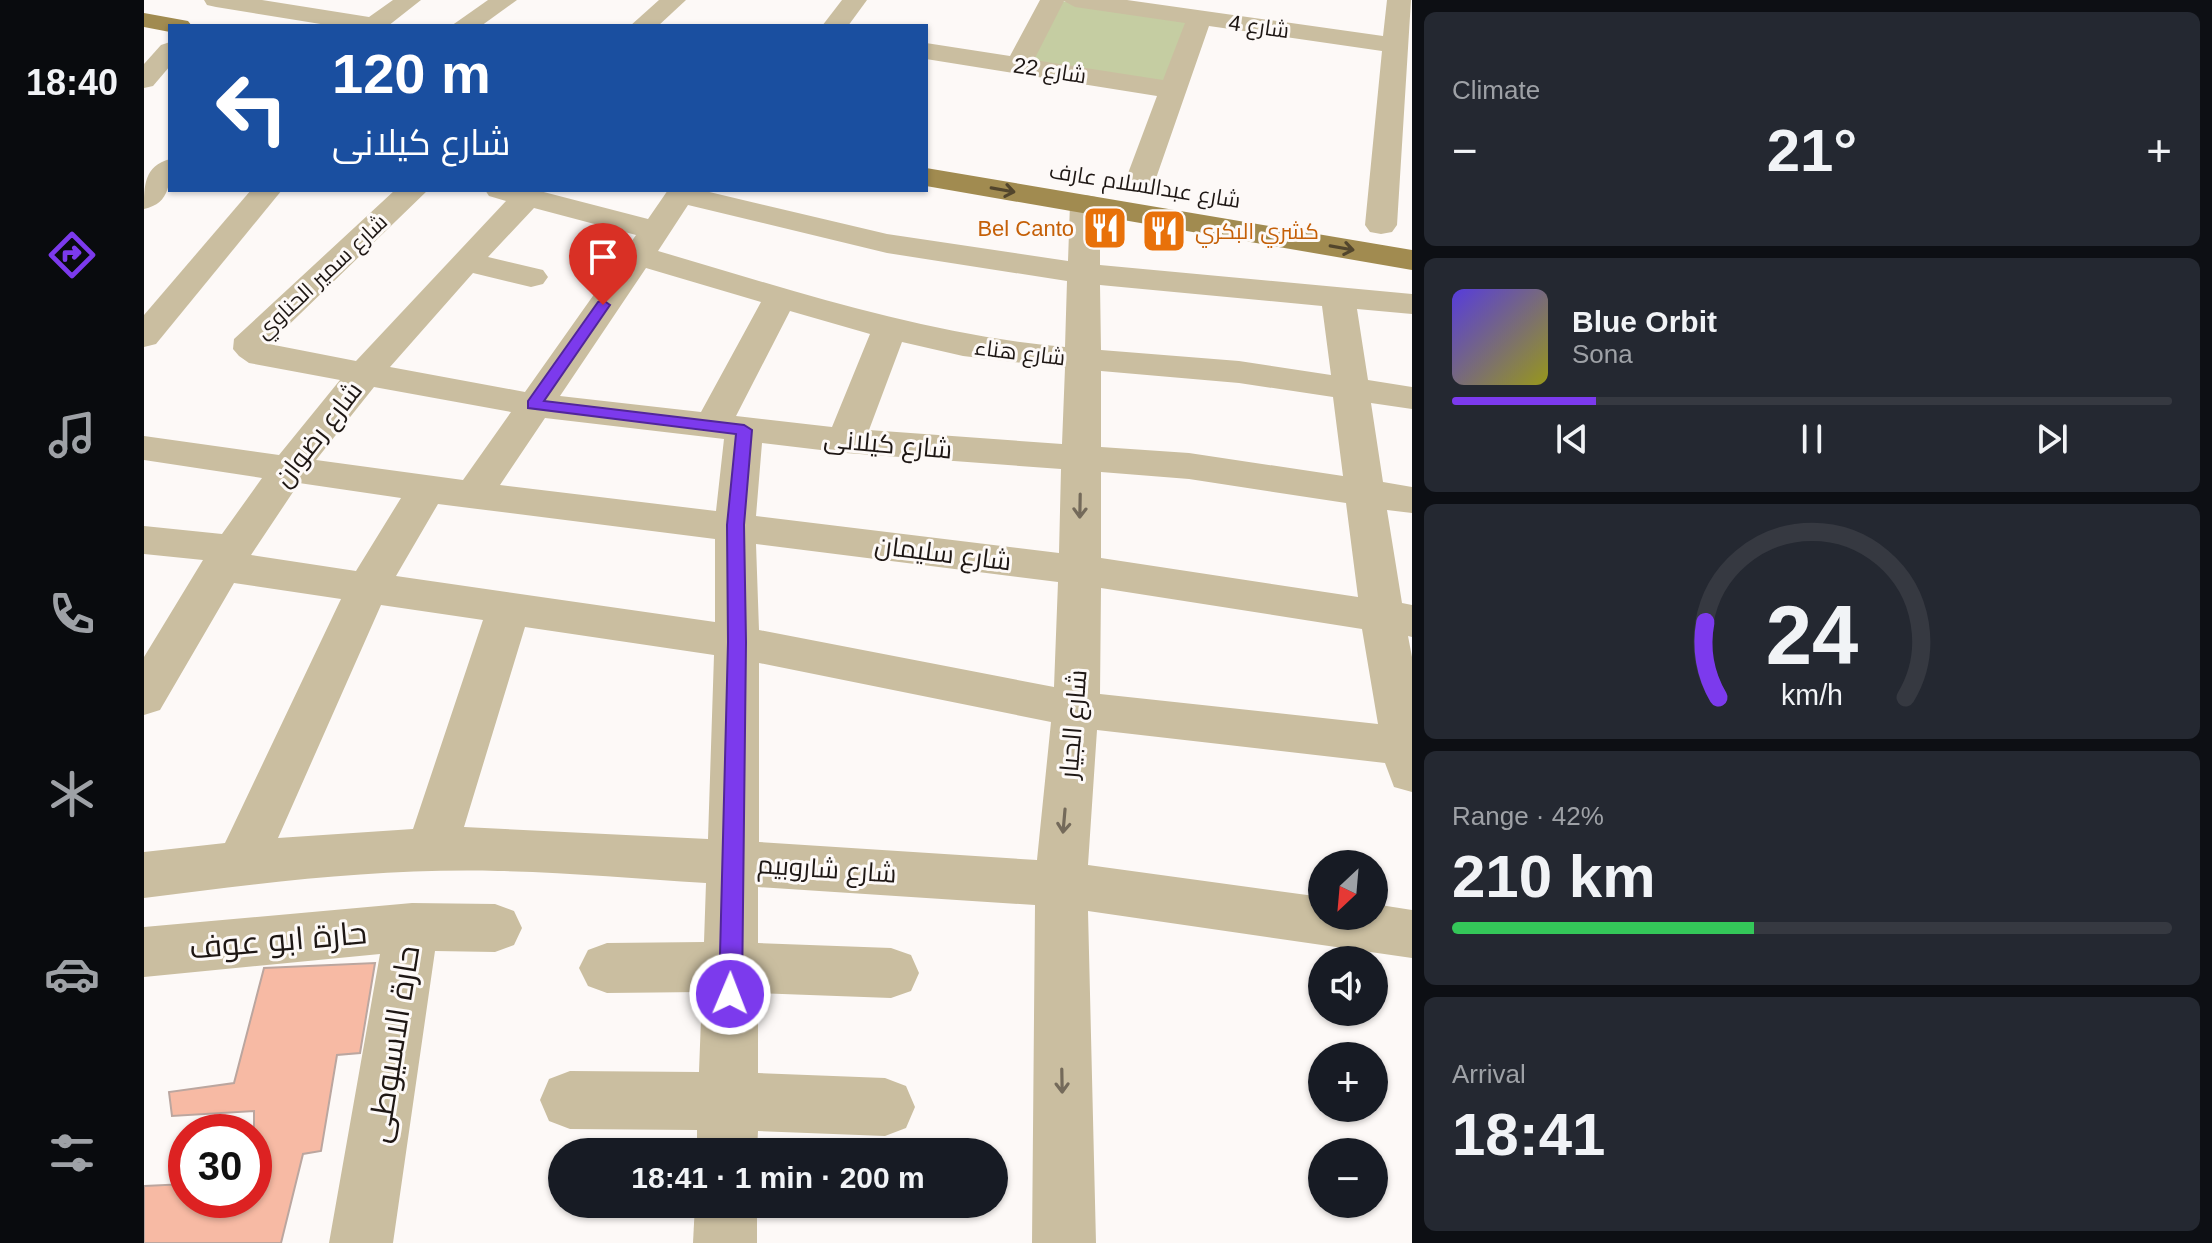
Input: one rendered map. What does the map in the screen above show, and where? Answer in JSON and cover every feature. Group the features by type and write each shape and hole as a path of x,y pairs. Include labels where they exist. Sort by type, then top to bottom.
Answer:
{"main road":[{"path":"144,20 168,24"},
{"path":"144,43 168,49"},
{"name":"شارع عبدالسلام عارف","path":"928,149 1412,260"},
{"name":"شارع عبدالسلام عارف","path":"928,177 1095,187 1139,184 1169,189"},
{"path":"1351,219 1412,230"}],"street":[{"path":"216,0 265,4 363,24"},
{"path":"467,24 505,0"},
{"path":"645,24 674,0"},
{"path":"837,24 855,0"},
{"path":"1018,65 1052,0"},
{"name":"شارع 4","path":"1075,0 1199,18 1401,37"},
{"path":"1381,225 1400,139 1402,83 1399,0"},
{"path":"375,24 402,1"},
{"path":"233,24 265,4"},
{"path":"1139,184 1199,18"},
{"path":"146,76 168,51"},
{"name":"شارع 22","path":"928,51 1173,90"},
{"path":"144,200 168,170"},
{"name":"شارع الجيار","path":"1064,1243 1061,885 1075,709 1084,273 1095,187"},
{"path":"144,337 265,192"},
{"name":"شارع سمير الحناوي","path":"366,374 262,355 255,353 250,344 411,192"},
{"path":"473,495 681,192 914,249 1084,273 1412,304"},
{"name":"شارع رضوان","path":"144,697 227,557 288,470 412,320 466,262 514,193"},
{"name":"شارع هناء","path":"514,193 646,242 780,297 889,329 975,347 1225,370 1412,398"},
{"path":"466,262 531,277"},
{"path":"727,1126 737,642 735,525 728,428 780,297"},
{"path":"144,540 368,587 737,642 1075,709 1410,757 1397,619 1365,493 1338,297"},
{"path":"412,320 454,327"},
{"path":"846,441 889,329"},
{"name":"شارع كيلانى","path":"366,374 534,405 846,441 1189,466 1412,500"},
{"name":"شارع سليمان","path":"144,448 473,495 1080,570 1397,619"},
{"path":"241,864 368,587 427,489"},
{"path":"432,848 509,608"},
{"name":"شارع شاروبيم","path":"144,875 432,848 499,849 1061,885 1412,934"},
{"name":"حارة الاسيوطى","path":"361,1243 412,927 495,928"},
{"name":"حارة ابو عوف","path":"144,952 412,927"},
{"path":"607,968 731,967 891,973"},
{"path":"570,1100 727,1126 885,1107"},
{"path":"725,1243 726,1218"}],"green space":[{"path":"1053,0 1197,18 1172,89 1020,65"}],"building":[{"path":"375,963 360,1053 337,1055 321,1151 303,1154 281,1243 144,1243 144,1186 168,1185 168,1218 272,1218 272,1114 254,1114 254,1111 172,1114 169,1092 234,1083 264,968"}],"place":[{"name":"Bel Canto","path":"1105,228"},
{"name":"كشري البكري","path":"1164,231"}],"route":[{"path":"603,305 534,405 744,430 735,525 737,642 730,994"}]}
